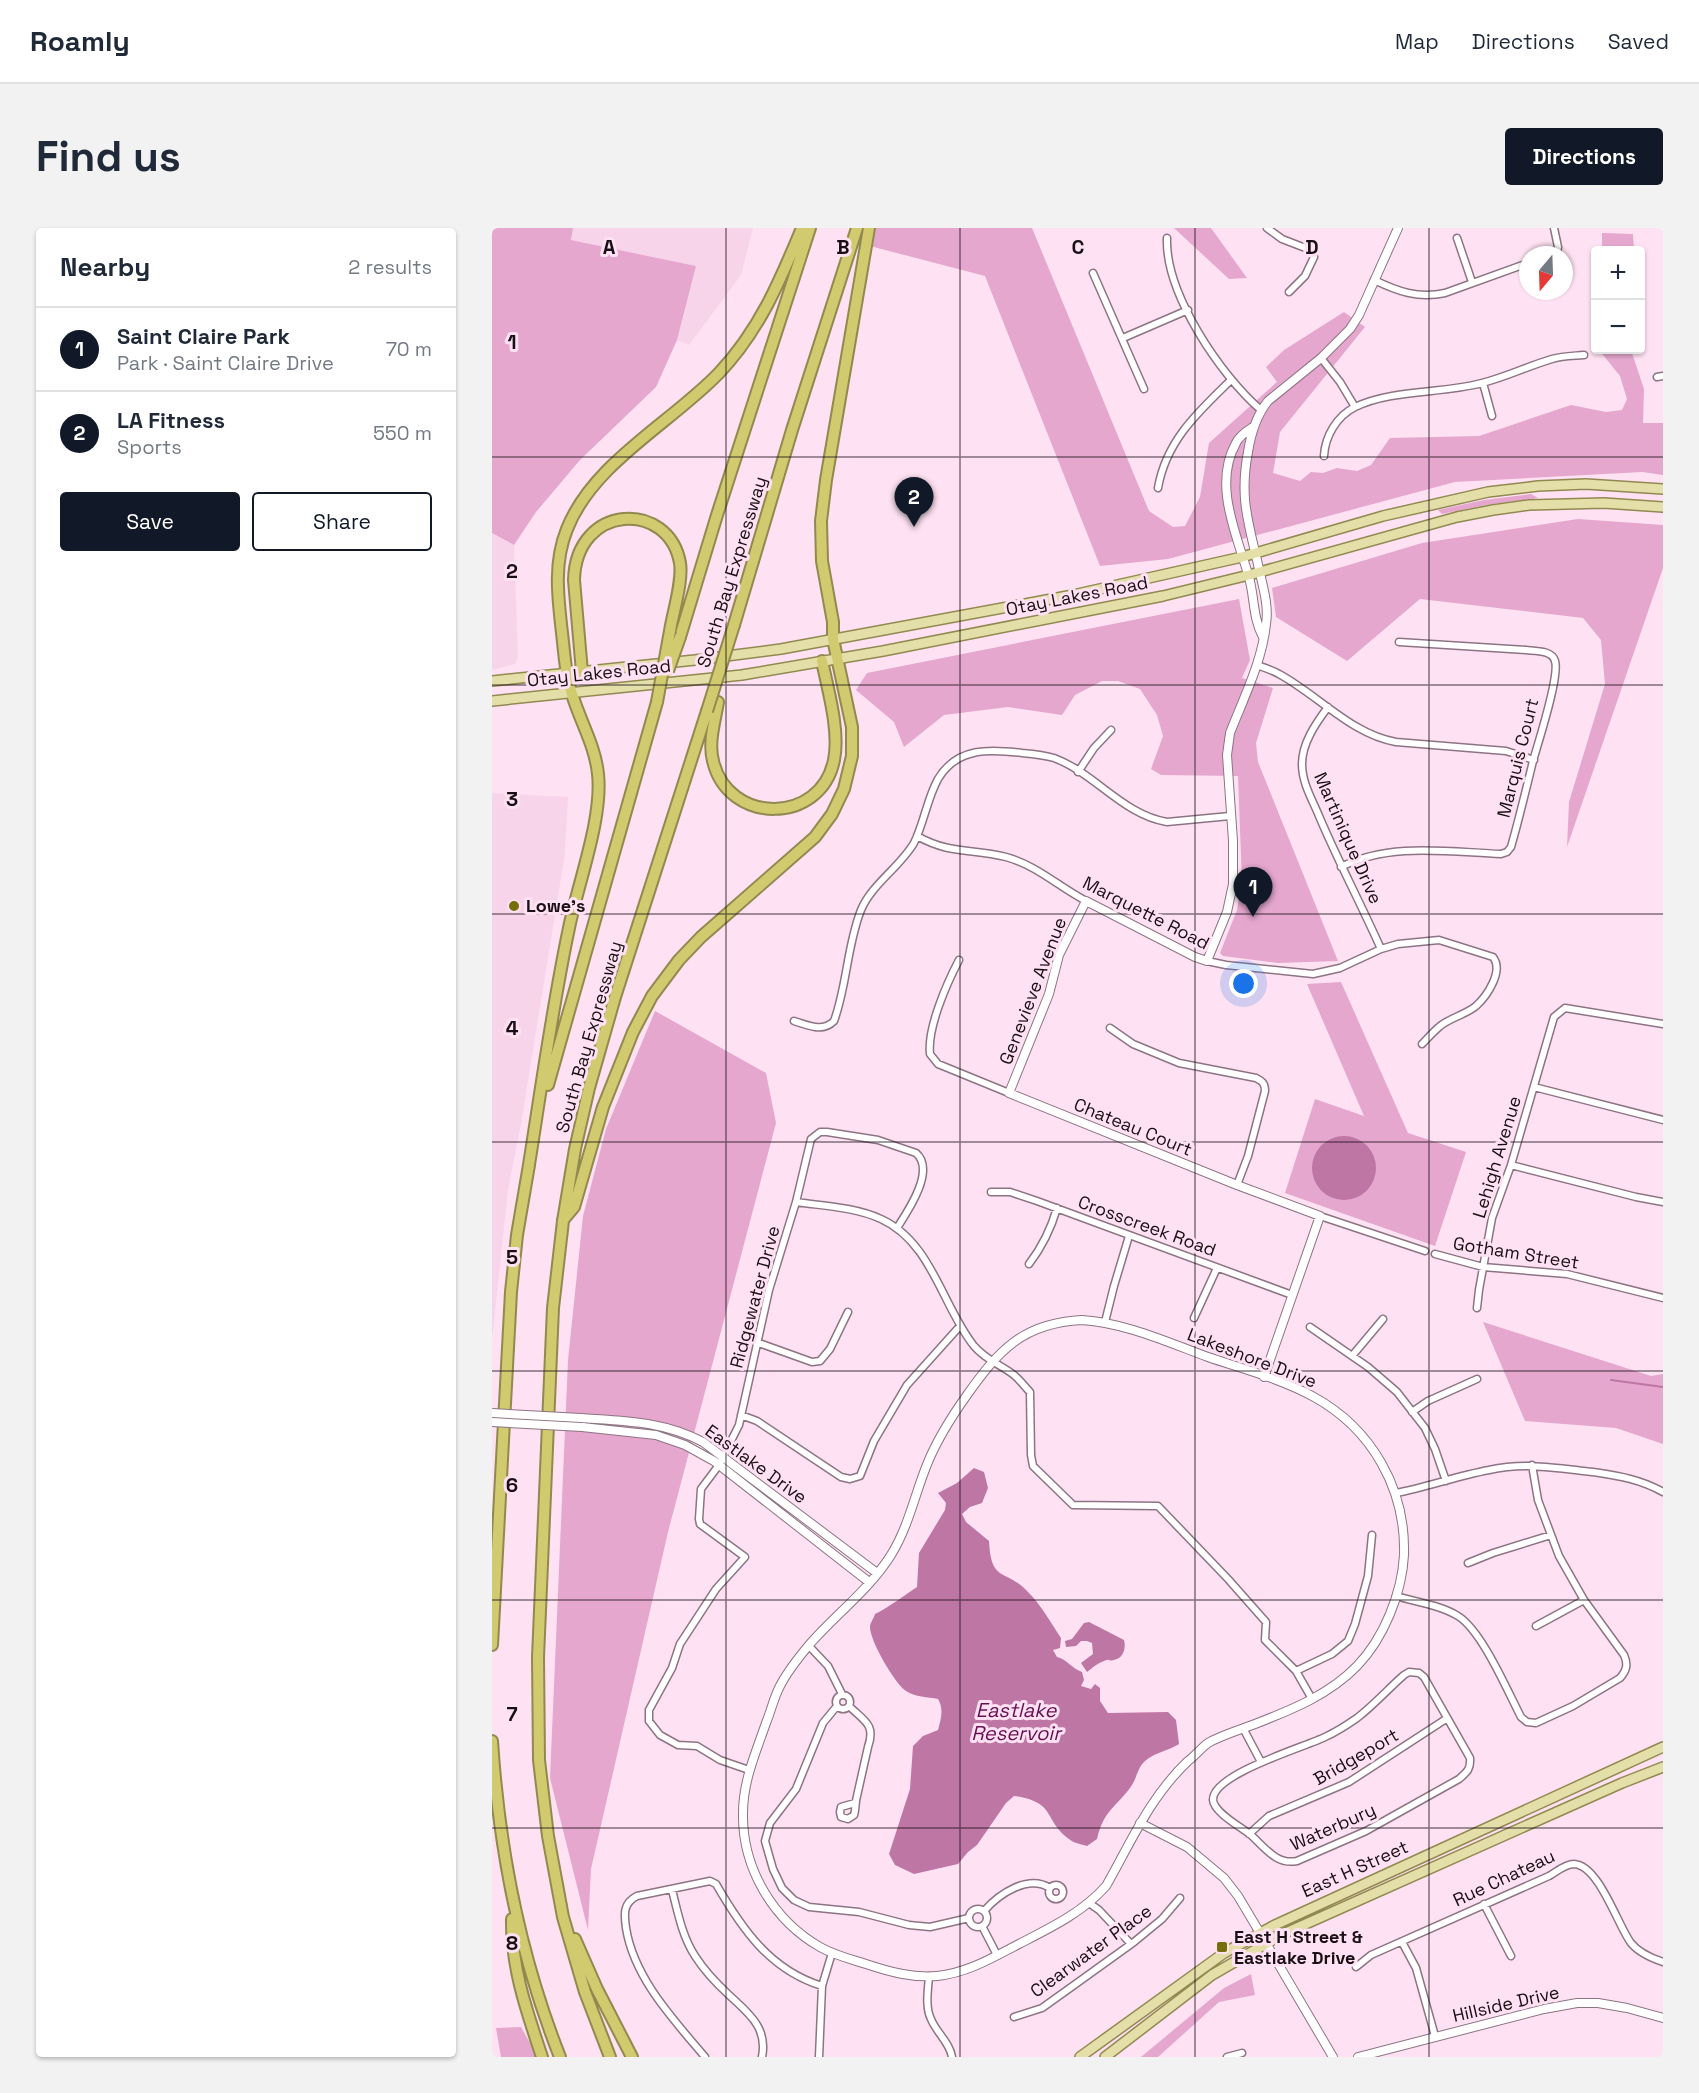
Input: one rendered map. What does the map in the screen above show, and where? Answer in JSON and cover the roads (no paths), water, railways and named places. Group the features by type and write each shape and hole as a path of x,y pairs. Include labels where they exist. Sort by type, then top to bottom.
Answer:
{"highway":[{"path":"528,1171 568,928 598,801 599,782 594,755 571,692 567,674 557,577 561,545 581,500 601,476 707,385 739,350 770,302 802,228"},
{"name":"South Bay Expressway","path":"492,1646 511,1292 517,1235 528,1171 561,1040 657,702 782,321 810,228"},
{"name":"South Bay Expressway","path":"609,2057 577,1967 558,1891 542,1785 537,1700 553,1308 563,1221 577,1139 597,1057 857,228"},
{"path":"563,1221 574,1208 603,1107 630,1040 659,985 701,937 815,837 837,806 848,776 853,737 833,639 833,622 822,561 822,514 869,228"},
{"path":"582,672 574,580 580,549 586,538 607,523 626,519 645,522 662,531 674,546 681,571 657,702"},
{"path":"730,638 711,742 712,755 717,774 724,786 739,799 758,808 778,810 797,805 814,795 823,785 834,762 832,702 822,661"},
{"path":"492,1741 499,1817 513,1900 533,1977 560,2057"},
{"path":"558,1891 590,1973 632,2057"},
{"path":"513,1900 513,1942 517,1973 524,2003 542,2057"}],"main road":[{"name":"Otay Lakes Road","path":"492,681 781,649 1072,595 1242,557 1383,516 1488,492 1538,486 1586,484 1663,489"},
{"name":"Otay Lakes Road","path":"492,701 742,675 1163,596 1249,575 1457,517 1492,510 1529,505 1604,503 1663,507"},
{"name":"East H Street","path":"1080,2057 1224,1953 1260,1933 1317,1904 1663,1747"},
{"name":"East H Street","path":"1105,2057 1212,1975 1267,1944 1328,1913 1663,1767"}],"street":[{"path":"1267,228 1282,239 1308,249 1314,257 1305,276 1289,292"},
{"path":"1207,961 1227,912 1233,884 1228,744 1257,665 1266,624 1260,572 1245,514 1243,493 1243,474 1254,426 1268,401 1320,358 1350,329 1359,315 1398,228"},
{"path":"1554,228 1558,246"},
{"path":"1167,238 1166,251 1174,280 1201,338 1231,380 1261,410"},
{"path":"1457,238 1472,282"},
{"path":"1374,280 1404,293 1424,296 1445,293 1519,266"},
{"path":"1094,273 1144,389"},
{"path":"1123,338 1188,310"},
{"path":"1324,456 1327,438 1333,428 1346,413 1355,407 1386,398 1484,383 1553,359 1584,355"},
{"path":"1320,358 1340,382 1355,407"},
{"path":"1158,488 1162,468 1180,434 1197,412 1231,380"},
{"path":"1484,383 1492,416"},
{"path":"1254,426 1237,440 1228,462 1227,485 1229,511 1249,575 1257,626 1263,637"},
{"name":"Marquis Court","path":"1341,867 1356,859 1389,853 1434,850 1501,854 1507,852 1511,847 1543,732 1555,661 1545,652 1400,642"},
{"path":"1257,665 1280,674 1360,728 1382,739 1506,751 1534,760"},
{"name":"Martinique Drive","path":"1328,706 1310,733 1301,762 1305,785 1341,867 1362,905 1381,949"},
{"path":"1078,772 1094,748 1111,730"},
{"path":"794,1021 819,1028 826,1027 834,1021 861,910 868,898 906,854 917,836 939,778 948,766 966,754 992,749 1043,755 1061,761 1142,814 1158,820 1167,822 1230,816"},
{"name":"Marquette Road","path":"917,836 943,848 1014,859 1086,902 1207,961 1313,974 1340,968 1381,949 1398,944 1438,940 1491,955 1496,962 1497,972 1488,990 1476,1006 1440,1026 1422,1044"},
{"name":"Genevieve Avenue","path":"1009,1093 1049,994 1059,956 1086,902"},
{"name":"Chateau Court","path":"959,960 939,1002 931,1038 930,1054 938,1064 1237,1185 1425,1251"},
{"name":"Lehigh Avenue","path":"1478,1308 1492,1218 1511,1166 1554,1017 1565,1008 1663,1024"},
{"path":"1110,1028 1133,1044 1179,1063 1262,1081 1265,1091 1248,1156 1237,1185"},
{"path":"1534,1087 1663,1120"},
{"name":"Ridgewater Drive","path":"749,1770 720,1760 697,1746 678,1745 660,1735 649,1721 650,1710 672,1668 680,1644 716,1589 745,1557 700,1524 701,1489 719,1465 739,1425 769,1290 814,1135 827,1132 878,1140 916,1153 921,1157 924,1171 910,1207 897,1228"},
{"path":"1511,1166 1663,1202"},
{"name":"Crosscreek Road","path":"991,1192 1010,1192 1057,1208 1292,1295"},
{"path":"796,1202 862,1212 882,1219 897,1228 915,1245 960,1326 975,1347 990,1362 1014,1376 1030,1392 1033,1466 1072,1505 1158,1506 1266,1622 1265,1640 1296,1671 1312,1699"},
{"path":"1029,1264 1038,1253 1051,1228 1057,1208"},
{"path":"1264,1377 1320,1216"},
{"path":"1106,1322 1114,1286 1130,1236"},
{"name":"Gotham Street","path":"1435,1254 1483,1267 1554,1271 1663,1298"},
{"path":"1194,1318 1217,1268"},
{"path":"756,1342 812,1362 820,1361 830,1349 848,1312"},
{"path":"1352,1356 1383,1319"},
{"name":"Lakeshore Drive","path":"1082,1320 1106,1322 1264,1377 1314,1397 1344,1418 1378,1457 1396,1493 1404,1549 1402,1573 1385,1623 1357,1666 1334,1686 1312,1699 1289,1711 1209,1743 1197,1753 1160,1792 1140,1823 1106,1886 1089,1903 1071,1917 964,1970 929,1976 890,1972 832,1953 804,1936 781,1915 754,1872 746,1848 743,1824 744,1791 749,1770 780,1686 809,1646 877,1574 889,1557 900,1538 935,1446 951,1417 990,1362 1009,1345 1053,1323 1082,1320"},
{"path":"741,1415 757,1421 841,1477 855,1479 860,1476 874,1441 909,1382 960,1326"},
{"path":"1310,1327 1392,1387 1425,1428 1446,1481"},
{"path":"1412,1412 1428,1401 1477,1379"},
{"name":"Eastlake Drive","path":"492,1413 653,1423 680,1430 724,1456 877,1574"},
{"name":"Eastlake Drive","path":"492,1422 582,1427 666,1437 693,1449 719,1465 869,1582"},
{"path":"1396,1493 1490,1470 1532,1466 1561,1467 1621,1475 1647,1483 1663,1492"},
{"path":"1396,1596 1447,1611 1467,1624 1485,1651 1521,1717 1527,1722 1536,1723 1573,1706 1620,1678 1625,1672 1627,1663 1624,1655 1584,1600 1567,1572 1538,1500 1532,1466"},
{"path":"1296,1671 1332,1654 1348,1641 1368,1576 1372,1535"},
{"path":"1468,1563 1551,1535"},
{"path":"1536,1626 1584,1600"},
{"path":"809,1646 828,1666 842,1694 850,1699 849,1706"},
{"name":"Waterbury","path":"1409,1672 1419,1673 1424,1677 1446,1719 1470,1758 1469,1771 1460,1779 1366,1831 1297,1861 1286,1863 1274,1857 1218,1810 1214,1803 1217,1789 1261,1762 1324,1737 1358,1718 1409,1672"},
{"path":"842,1694 836,1699 837,1706 823,1723 795,1789 770,1823 765,1841 772,1869 782,1888 794,1900 809,1907 822,1910 843,1909 906,1924 930,1927 969,1918 973,1911 978,1909 984,1911"},
{"path":"837,1706 843,1709 849,1706"},
{"path":"849,1706 868,1724 872,1732 855,1803"},
{"name":"Bridgeport","path":"1249,1834 1269,1816 1355,1779 1446,1719"},
{"path":"1243,1728 1261,1762"},
{"path":"1140,1823 1187,1847 1214,1868 1238,1896 1333,2057"},
{"name":"Rue Chateau","path":"1356,1967 1371,1955 1575,1864 1594,1878 1609,1898 1630,1942 1642,1953 1663,1962"},
{"path":"705,2057 663,2006 635,1959 629,1946 625,1920 626,1905 630,1900 637,1896 710,1881 716,1884 754,1942 772,1959 800,1978 822,1986"},
{"path":"984,1911 1021,1885 1040,1882 1050,1888"},
{"path":"672,1890 688,1946 728,1994 755,2019 764,2041 762,2057"},
{"name":"Clearwater Place","path":"1014,2017 1042,2008 1131,1944 1162,1919 1180,1898"},
{"path":"1089,1903 1099,1910 1131,1944"},
{"path":"1484,1904 1511,1956"},
{"path":"982,1926 987,1919 984,1911"},
{"path":"969,1918 974,1926 982,1926"},
{"path":"982,1926 998,1955"},
{"path":"1402,1942 1416,1968 1435,2036"},
{"path":"819,2057 822,1986 832,1953"},
{"path":"929,1976 930,2019 952,2057"},
{"name":"Hillside Drive","path":"1358,2057 1577,2002 1627,2008 1663,2018"},
{"path":"1227,2057 1242,2053"}],"water":[{"path":"1338,1136 1350,1136 1367,1145 1374,1156 1376,1168 1374,1180 1367,1191 1350,1200 1338,1200 1326,1195 1317,1186 1312,1174 1312,1162 1317,1150 1326,1141"},
{"name":"Eastlake Reservoir","path":"974,1468 984,1472 988,1488 982,1503 970,1507 962,1514 966,1522 989,1541 990,1555 996,1570 1020,1585 1046,1614 1061,1638 1060,1648 1053,1650 1057,1657 1082,1672 1084,1680 1081,1686 1091,1689 1095,1684 1100,1688 1100,1701 1108,1713 1168,1712 1176,1720 1179,1744 1143,1763 1132,1785 1103,1821 1097,1839 1087,1846 1069,1839 1061,1832 1043,1807 1028,1799 1014,1796 1006,1803 977,1845 958,1864 914,1874 895,1865 889,1854 910,1789 913,1746 923,1736 938,1730 941,1707 938,1699 913,1694 901,1687 878,1652 870,1625 875,1614 917,1587 919,1553 945,1510 946,1503 938,1493 957,1483"},
{"path":"1089,1622 1124,1640 1125,1646 1120,1657 1102,1662 1087,1672 1081,1663 1093,1654 1092,1643 1081,1641 1076,1646 1066,1647 1065,1641 1072,1639 1084,1623"}],"waterway":[{"path":"1611,1380 1663,1387"}],"place":[{"name":"LA Fitness","path":"914,527"},
{"name":"Lowe's","path":"514,906"},
{"name":"Saint Claire Park","path":"1253,917"},
{"name":"East H Street & Eastlake Drive","path":"1222,1947"}]}
